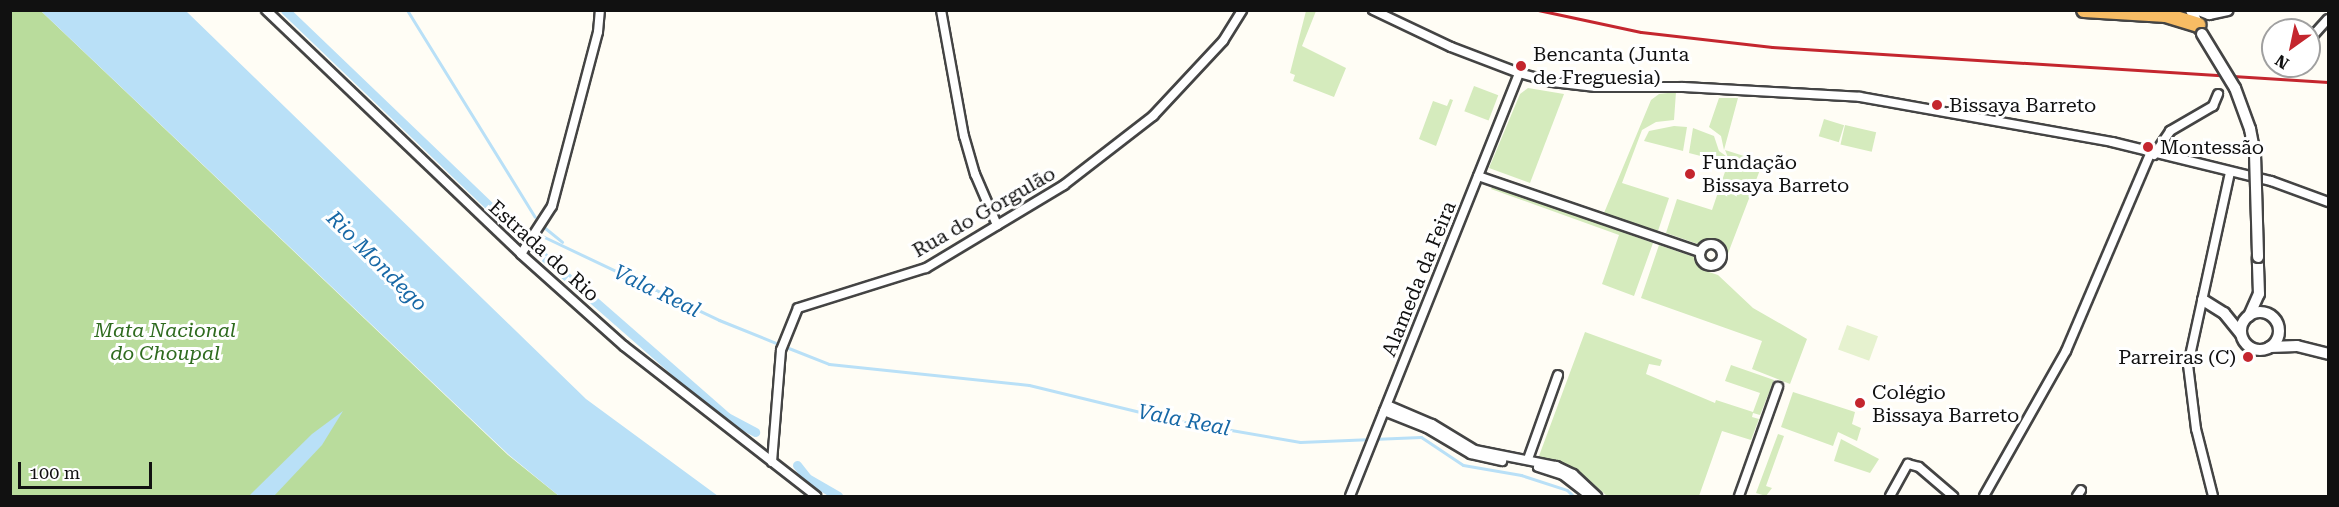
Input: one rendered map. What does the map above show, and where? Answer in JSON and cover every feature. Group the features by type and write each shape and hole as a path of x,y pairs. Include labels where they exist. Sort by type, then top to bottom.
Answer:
{"highway":[{"path":"2084,10 2204,19"}],"street":[{"name":"Estrada do Rio","path":"266,10 522,255 624,346 816,496"},
{"path":"522,255 552,206 595,44 600,10"},
{"path":"940,10 964,136 975,174 998,225"},
{"name":"Rua do Gorgulão","path":"772,462 781,350 795,312 813,302 926,268 1064,185 1153,116 1223,41 1242,10"},
{"path":"1372,10 1519,74 1596,87 1683,87 1860,97 2112,142 2152,154 2271,181 2328,202"},
{"path":"2191,10 2204,19 2235,88 2250,129 2255,154 2259,294 2241,334"},
{"path":"2204,19 2228,10"},
{"name":"Alameda da Feira","path":"1350,496 1519,74"},
{"path":"1984,496 2066,351 2152,154 2170,131 2213,106 2218,94"},
{"path":"2213,496 2196,429 2188,365 2230,172"},
{"path":"1478,176 1700,252"},
{"path":"2259,294 2275,322 2297,346"},
{"path":"2203,300 2224,313 2250,347 2297,346 2328,354"},
{"path":"2224,313 2249,316 2261,313 2275,322"},
{"path":"2270,347 2277,338 2275,322"},
{"path":"1528,459 1558,375"},
{"path":"1739,496 1778,387"},
{"path":"1385,408 1432,424 1475,450 1528,459 1573,474 1597,496"},
{"path":"1385,408 1427,428 1471,454 1563,476 1590,496"},
{"path":"1890,496 1908,464 1919,467 1953,496"}],"green space":[{"name":"Mata Nacional do Choupal","path":"10,11 41,11 508,455 559,496 11,496"},
{"path":"1306,11 1316,11 1302,46 1346,68 1334,97 1293,81 1295,75 1290,73"},
{"path":"1474,86 1498,95 1489,121 1464,111"},
{"path":"1528,88 1564,94 1530,183 1489,168 1520,94"},
{"path":"1676,92 1674,120 1656,122 1642,130 1622,183 1669,198 1658,231 1604,213 1651,100 1659,94"},
{"path":"1719,98 1738,98 1724,150 1721,136 1709,127"},
{"path":"1450,99 1453,100 1436,146 1419,139 1433,101 1447,106"},
{"path":"1824,119 1844,125 1839,142 1819,136"},
{"path":"1845,125 1876,132 1872,152 1841,144"},
{"path":"1674,126 1687,127 1683,151 1644,141 1649,131"},
{"path":"1693,128 1714,136 1719,151 1726,156 1724,162 1689,153"},
{"path":"1725,150 1763,162 1727,256 1715,241 1705,239 1698,244 1666,233 1677,199 1712,210 1729,160"},
{"path":"1493,186 1653,243 1634,296 1602,284 1619,235 1491,189"},
{"path":"1659,245 1694,257 1700,269 1718,275 1753,308 1807,339 1790,384 1752,369 1762,341 1641,298"},
{"path":"1847,325 1878,336 1869,361 1838,349"},
{"path":"1585,332 1662,360 1660,366 1649,364 1646,374 1715,403 1716,400 1753,412 1760,393 1725,381 1731,365 1774,380 1760,415 1753,413 1752,417 1759,419 1751,440 1722,431 1699,496 1607,496 1581,473 1539,456"},
{"path":"1793,392 1855,412 1852,424 1861,428 1857,441 1838,432 1833,446 1781,427"},
{"path":"1778,434 1784,436 1766,486 1772,488 1766,496 1756,493"},
{"path":"1841,439 1879,459 1870,473 1834,461"}],"water":[{"name":"Rio Mondego","path":"41,11 186,11 586,399 718,496 559,496 509,455"},
{"path":"343,411 322,445 274,496 249,496 312,434"}],"waterway":[{"path":"285,10 521,236"},
{"path":"407,10 535,217"},
{"name":"Vala Real","path":"506,222 531,231"},
{"path":"545,228 562,242"},
{"name":"Vala Real","path":"540,235 719,320 776,343"},
{"path":"535,249 727,417 755,432"},
{"name":"Vala Real","path":"786,347 829,364 1029,385 1173,420 1300,442 1421,437 1463,465 1521,475 1567,490 1573,496"},
{"path":"797,465 807,478 838,496"}],"railway":[{"path":"1538,10 1641,32 1772,47 2328,82"}],"place":[{"name":"Bencanta (Junta de Freguesia)","path":"1521,66"},
{"name":"Bissaya Barreto","path":"1937,105"},
{"name":"Montessão","path":"2148,147"},
{"name":"Fundação Bissaya Barreto","path":"1690,174"},
{"name":"Parreiras (C)","path":"2248,357"},
{"name":"Colégio Bissaya Barreto","path":"1860,403"}]}
